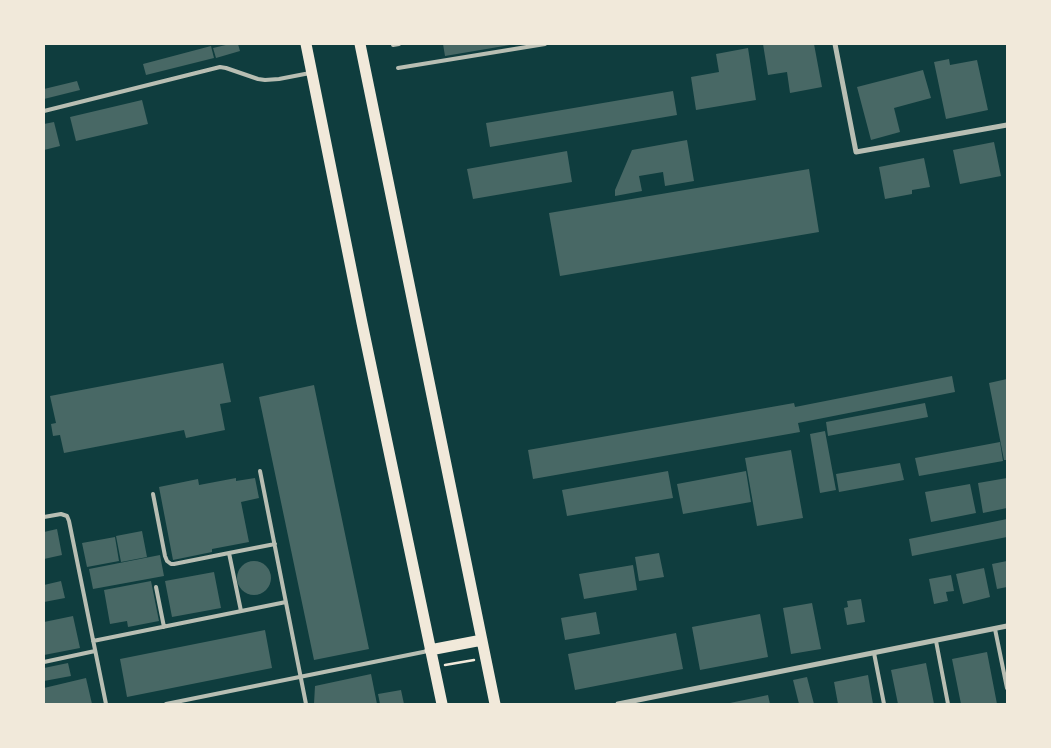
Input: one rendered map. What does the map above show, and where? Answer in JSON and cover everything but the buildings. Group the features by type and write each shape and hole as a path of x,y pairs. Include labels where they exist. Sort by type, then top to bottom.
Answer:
{"main road":[{"path":"306,44 360,314 442,704"},
{"path":"360,44 495,704"},
{"path":"430,650 482,640"}],"street":[{"path":"834,44 856,152 1007,124"},
{"path":"618,704 1007,626"}],"lane":[{"path":"398,68 545,44"},
{"path":"44,112 220,67 265,80 312,73"},
{"path":"260,471 306,704"},
{"path":"152,494 165,556 171,564 275,544"},
{"path":"44,517 61,514 67,516 69,521 106,704"},
{"path":"230,553 241,611"},
{"path":"156,587 164,627"},
{"path":"93,641 286,602"},
{"path":"995,629 1007,688"},
{"path":"936,641 948,704"},
{"path":"166,704 430,650"},
{"path":"44,662 95,651"},
{"path":"874,653 884,704"}],"path":[{"path":"434,668 486,657"}]}
